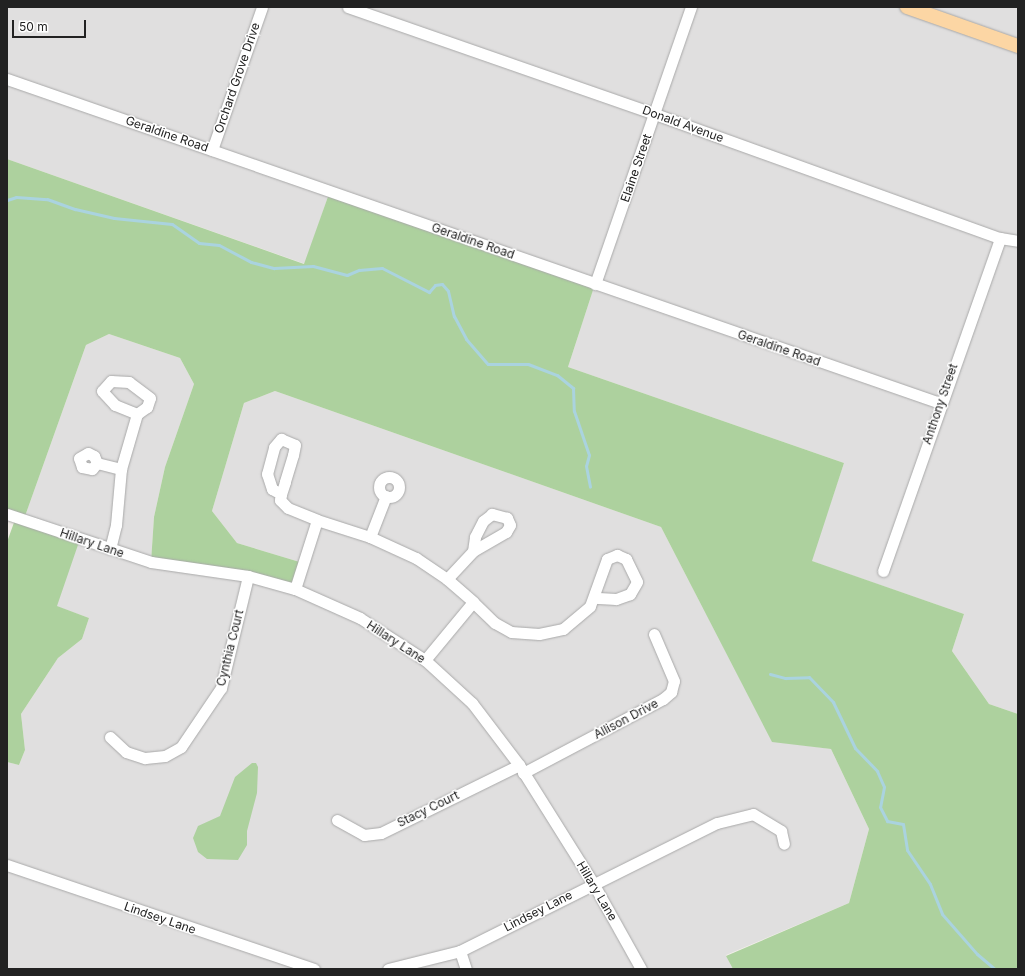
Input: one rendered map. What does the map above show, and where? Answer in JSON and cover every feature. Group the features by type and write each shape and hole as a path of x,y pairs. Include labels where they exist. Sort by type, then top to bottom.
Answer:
{"main road":[{"path":"907,7 1018,46"}],"street":[{"name":"Orchard Grove Drive","path":"212,150 262,7"},
{"name":"Donald Avenue","path":"348,7 655,114 1000,238 1018,241"},
{"name":"Elaine Street","path":"595,284 692,7"},
{"name":"Geraldine Road","path":"7,79 940,403"},
{"name":"Anthony Street","path":"883,570 940,403 1000,238"},
{"path":"110,549 116,525 121,469 138,414"},
{"path":"97,463 121,469"},
{"path":"281,494 280,500 288,508 317,520 370,537 416,558 447,579 495,623 510,632 539,634 563,629 586,610 594,598 607,559 617,555 626,559 637,582 630,594 616,599 594,598"},
{"path":"370,537 386,496"},
{"name":"Hillary Lane","path":"7,514 151,562 248,576 295,589 360,618 425,660 472,703 521,769 593,883 641,969"},
{"path":"295,589 317,520"},
{"path":"447,579 473,551"},
{"name":"Cynthia Court","path":"110,737 126,752 146,758 165,756 181,747 221,688 248,576"},
{"path":"425,660 473,602"},
{"name":"Allison Drive","path":"521,769 663,699 671,692 674,681 654,634"},
{"name":"Stacy Court","path":"337,820 364,835 380,832 521,769"},
{"name":"Lindsey Lane","path":"388,969 460,951 593,883 717,823 753,814 781,831 784,844"},
{"name":"Lindsey Lane","path":"7,865 314,969"},
{"path":"460,951 466,969"}],"shaded area":[{"path":"7,7 1018,7 1018,714 989,704 952,651 964,614 811,561 844,463 568,367 595,284 330,191 305,264 7,159"},
{"path":"109,334 180,358 194,384 165,467 154,517 151,562 303,563 237,543 212,511 244,403 275,391 661,527 772,741 831,749 869,829 849,903 726,955 733,969 7,969 7,762 19,765 25,750 21,714 58,658 82,639 89,618 56,606 24,519 86,345"}],"green space":[{"path":"7,159 304,264 330,191 595,284 568,367 844,463 812,561 964,614 952,651 989,704 1018,714 1018,969 733,969 726,956 849,903 869,829 831,749 772,742 661,527 275,391 244,403 212,511 237,543 303,563 295,589 151,562 154,517 165,467 194,384 180,358 109,334 86,345 24,519 80,539 57,606 89,618 82,639 58,658 21,714 25,750 19,765 7,762 7,542 16,517 7,514"},
{"path":"252,763 256,763 258,767 257,793 247,831 247,845 238,860 207,859 198,852 193,838 198,826 220,816 235,777"}],"waterway":[{"path":"7,200 16,197 47,199 75,209 114,218 172,224 199,243 219,245 251,262 274,268 313,266 347,275 359,270 382,268 429,292 435,285 442,284 448,291 454,316 466,339 488,364 528,364 557,375 573,388 574,411 589,455 586,466 590,487"},
{"path":"770,674 785,678 809,677 833,702 855,748 877,771 884,787 880,807 887,821 903,824 907,850 930,884 942,914 977,954 995,969"}]}
